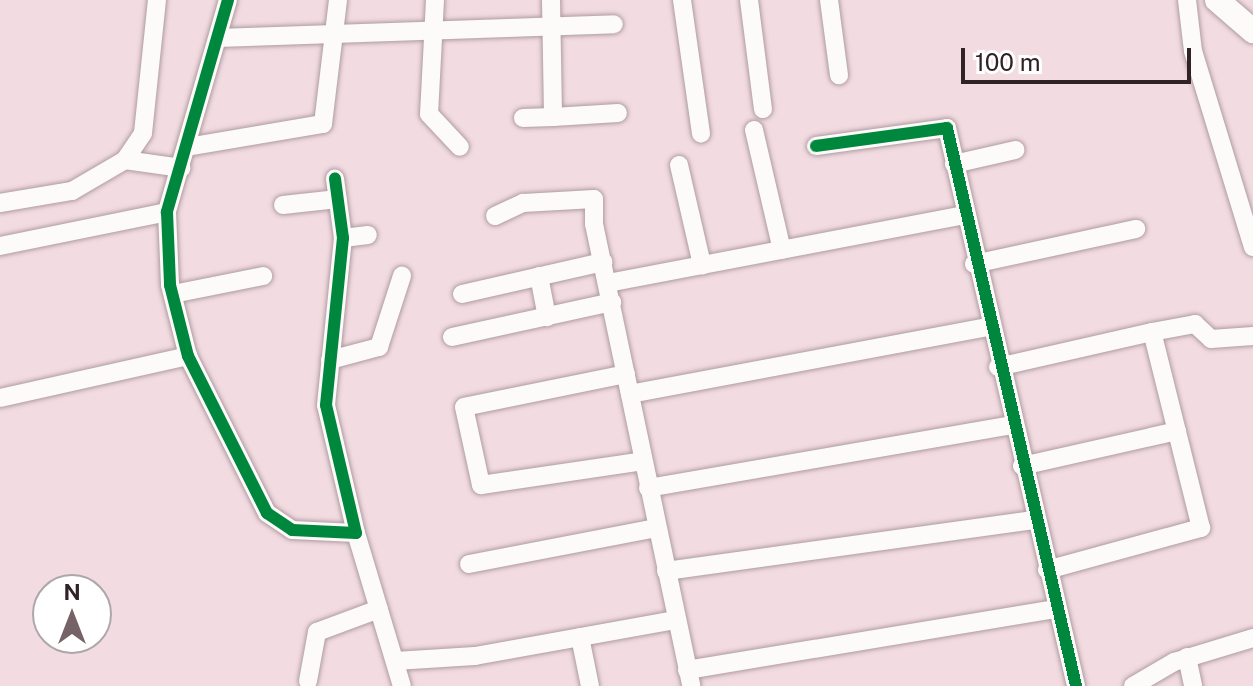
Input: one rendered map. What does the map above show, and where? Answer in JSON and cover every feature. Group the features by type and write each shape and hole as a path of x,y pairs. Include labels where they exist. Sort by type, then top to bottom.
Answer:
{"main road":[{"path":"1217,0 1253,31"}],"street":[{"path":"0,203 72,191 125,160 143,133 157,0"},
{"path":"228,0 220,38 167,212 173,294 188,356 267,513 292,530 356,533"},
{"path":"187,147 323,124 338,0"},
{"path":"435,0 429,114 460,147"},
{"path":"551,0 553,117"},
{"path":"682,0 701,134"},
{"path":"749,0 763,109"},
{"path":"829,0 839,75"},
{"path":"1187,0 1193,51 1253,247"},
{"path":"220,38 333,31 433,31 614,24"},
{"path":"523,118 618,113"},
{"path":"816,146 942,124 1076,686"},
{"path":"754,130 782,250"},
{"path":"954,164 1015,150"},
{"path":"125,160 181,168"},
{"path":"679,165 702,265"},
{"path":"335,179 343,238 326,405 356,533 402,686"},
{"path":"283,205 338,199"},
{"path":"495,216 523,203 594,199 603,262 689,678 1056,609"},
{"path":"0,246 167,212"},
{"path":"608,283 963,215"},
{"path":"974,264 1136,229"},
{"path":"343,238 368,235"},
{"path":"462,294 603,262"},
{"path":"173,294 263,276"},
{"path":"330,360 379,347 402,276"},
{"path":"539,276 547,317"},
{"path":"452,337 612,302"},
{"path":"998,367 1195,324 1211,339 1253,336"},
{"path":"630,394 989,327"},
{"path":"1047,570 1201,528 1152,332"},
{"path":"0,398 188,356"},
{"path":"626,374 464,407 481,485 643,461"},
{"path":"648,488 1012,425"},
{"path":"1022,466 1177,431"},
{"path":"666,571 1035,520"},
{"path":"469,564 656,528"},
{"path":"308,681 317,632 379,609"},
{"path":"395,661 475,656 676,620"},
{"path":"580,637 590,686"},
{"path":"1133,686 1187,657 1253,638"},
{"path":"1187,657 1193,686"}],"cycle path":[{"path":"228,0 167,212 170,285 188,356 267,513 292,530 356,533 326,405 343,238 335,179"},
{"path":"816,146 947,128 1076,686"}]}
